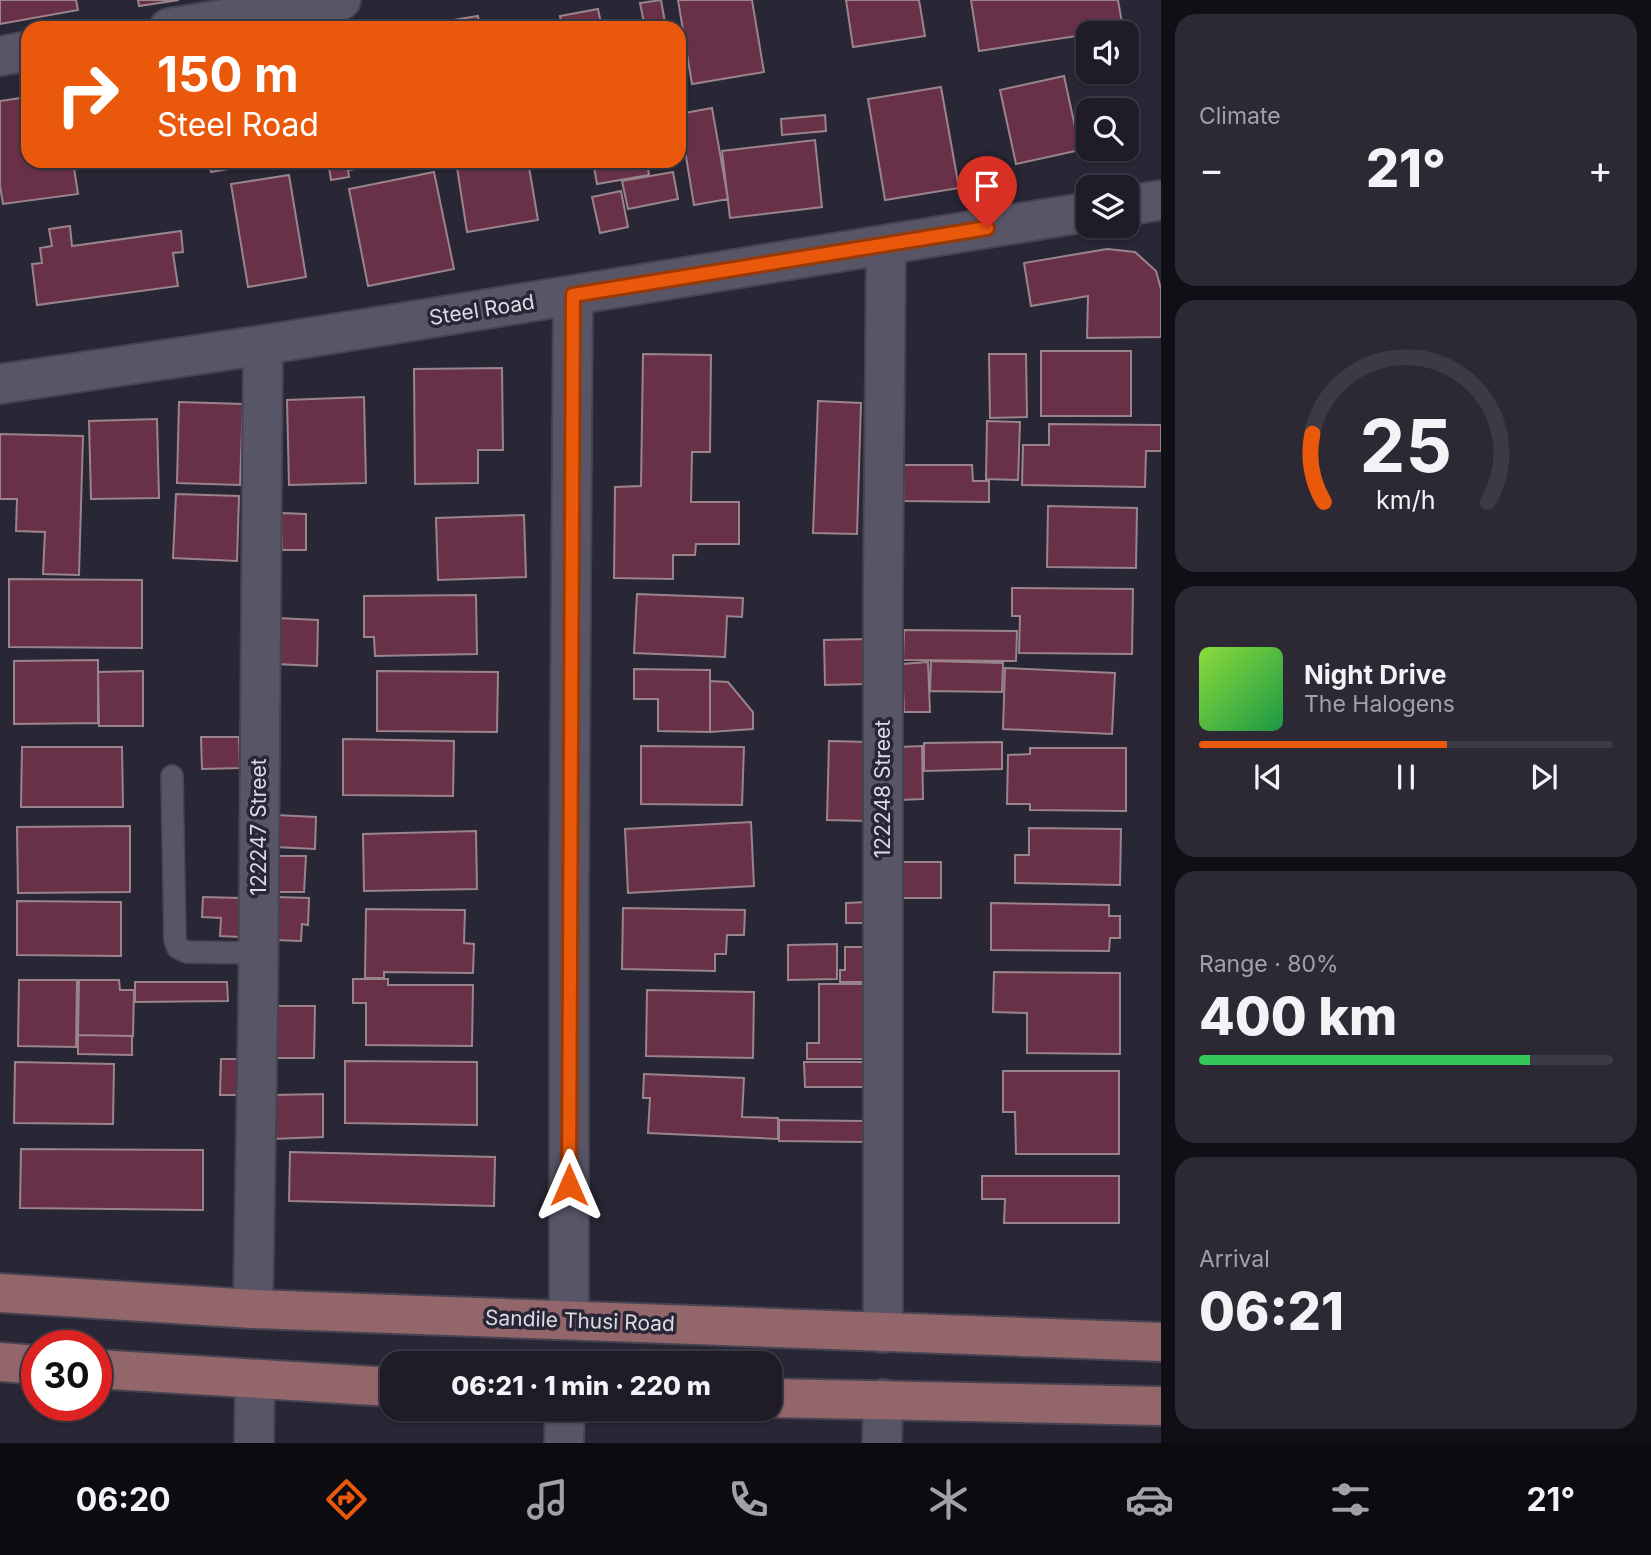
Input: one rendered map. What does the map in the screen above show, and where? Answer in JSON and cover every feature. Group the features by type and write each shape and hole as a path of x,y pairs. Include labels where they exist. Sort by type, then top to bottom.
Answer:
{"main road":[{"name":"Sandile Thusi Road","path":"0,1293 253,1309 1161,1342"},
{"path":"0,1362 21,1364"},
{"path":"112,1370 380,1386"},
{"path":"782,1398 1161,1406"}],"street":[{"path":"212,21 341,0"},
{"path":"0,55 21,52"},
{"path":"1139,204 1161,200"},
{"name":"Steel Road","path":"0,384 263,345 1076,214"},
{"name":"122248 Street","path":"883,1333 886,245"},
{"path":"569,1320 573,295"},
{"name":"122247 Street","path":"253,1309 263,345"},
{"path":"254,1443 255,1380"},
{"path":"882,1443 883,1399"},
{"path":"564,1443 565,1421"}],"lane":[{"path":"172,776 175,940 178,948 187,953 258,953"}],"building":[{"path":"0,0 76,0 78,10 0,24"},
{"path":"138,0 179,0 139,6"},
{"path":"661,0 665,21 644,21 640,3"},
{"path":"678,0 752,0 764,72 692,84 686,48 686,21 682,21"},
{"path":"846,0 919,0 925,36 853,47"},
{"path":"971,0 1118,0 1122,21 1076,21 1076,36 979,51"},
{"path":"598,9 601,21 561,21 560,16"},
{"path":"478,16 479,21 447,21"},
{"path":"1064,76 1076,132 1076,151 1016,164 1000,90"},
{"path":"941,87 959,188 885,200 868,99"},
{"path":"21,98 21,168 74,168 78,194 3,204 0,186 0,101"},
{"path":"712,108 728,199 694,205 686,156 686,113"},
{"path":"825,115 826,131 782,135 781,119"},
{"path":"815,140 822,207 730,218 722,151"},
{"path":"210,168 234,168 211,172"},
{"path":"329,168 348,168 349,177 331,180"},
{"path":"457,168 529,168 538,220 467,232"},
{"path":"594,168 648,168 649,175 597,184"},
{"path":"434,172 454,269 368,286 349,189"},
{"path":"673,172 678,199 628,209 622,181"},
{"path":"289,175 306,277 248,287 231,184"},
{"path":"621,191 628,227 600,233 592,197"},
{"path":"70,226 72,246 181,231 183,252 173,253 178,286 37,305 32,264 42,263 40,248 52,246 49,229"},
{"path":"1107,249 1135,252 1156,271 1161,289 1161,337 1087,338 1088,296 1031,306 1024,263"},
{"path":"1041,351 1131,351 1131,416 1041,416"},
{"path":"643,354 711,355 710,452 692,452 691,502 739,502 739,544 696,544 695,555 673,555 673,579 614,578 615,487 641,486"},
{"path":"989,354 1026,354 1027,417 990,418"},
{"path":"502,368 503,450 478,450 478,483 415,484 414,369"},
{"path":"364,397 366,483 289,485 287,400"},
{"path":"818,401 861,403 857,534 813,533"},
{"path":"179,402 243,404 240,485 177,483"},
{"path":"157,419 159,498 91,499 89,421"},
{"path":"987,421 1020,422 1018,480 986,479"},
{"path":"1049,424 1161,425 1161,451 1146,451 1145,487 1022,485 1023,445 1049,445"},
{"path":"0,434 83,436 79,575 43,574 45,532 16,531 17,499 0,499"},
{"path":"904,465 972,465 973,481 989,481 989,502 904,501"},
{"path":"176,494 239,496 237,561 173,558"},
{"path":"1048,506 1137,508 1136,568 1047,567"},
{"path":"281,513 306,514 306,550 282,550"},
{"path":"524,515 526,577 438,580 436,518"},
{"path":"9,579 142,580 142,648 9,647"},
{"path":"1012,588 1133,589 1132,654 1019,653 1020,616 1012,616"},
{"path":"637,594 743,598 742,617 727,616 725,657 634,653"},
{"path":"476,595 477,654 375,656 374,637 364,637 364,596"},
{"path":"277,618 318,620 317,666 276,664"},
{"path":"904,630 1017,631 1016,661 903,660"},
{"path":"866,639 868,684 825,685 824,640"},
{"path":"98,660 98,723 14,724 14,661"},
{"path":"931,661 1003,663 1002,692 930,691"},
{"path":"928,662 930,712 904,712 902,664"},
{"path":"1005,668 1115,673 1112,734 1003,729"},
{"path":"634,669 710,670 710,732 658,731 658,699 634,699"},
{"path":"143,671 143,726 99,726 98,672"},
{"path":"377,671 498,672 497,732 377,731"},
{"path":"710,681 728,682 753,712 753,729 710,732"},
{"path":"201,737 239,737 240,768 202,769"},
{"path":"343,739 454,741 453,796 343,795"},
{"path":"829,741 870,742 868,821 827,820"},
{"path":"1002,742 1002,769 924,771 924,743"},
{"path":"641,746 744,747 742,805 641,804"},
{"path":"922,746 923,799 899,800 898,747"},
{"path":"22,747 122,747 123,807 21,807"},
{"path":"1030,748 1126,748 1126,811 1030,810 1030,804 1007,804 1008,755 1030,754"},
{"path":"276,815 316,817 315,849 275,847"},
{"path":"751,822 754,886 628,893 625,829"},
{"path":"130,826 130,892 18,893 17,827"},
{"path":"1029,828 1121,829 1120,885 1015,883 1015,855 1029,855"},
{"path":"476,831 477,889 364,891 363,834"},
{"path":"275,856 306,856 304,892 273,892"},
{"path":"903,862 941,862 941,898 903,898"},
{"path":"203,897 241,898 240,937 220,936 221,918 202,917"},
{"path":"276,897 309,898 308,925 302,924 301,941 274,940"},
{"path":"17,901 121,902 121,956 17,955"},
{"path":"868,902 867,923 846,923 846,903"},
{"path":"991,903 1109,905 1109,916 1120,916 1120,938 1110,938 1109,951 991,950"},
{"path":"623,908 745,910 744,935 727,935 726,954 715,954 715,971 622,969"},
{"path":"366,909 465,910 464,943 474,944 473,973 384,972 384,978 365,978"},
{"path":"837,944 837,979 788,980 788,945"},
{"path":"845,947 864,947 865,982 840,982 840,970 845,970"},
{"path":"994,972 1120,973 1120,1054 1027,1053 1027,1013 993,1012"},
{"path":"353,979 388,979 388,985 473,985 472,1046 366,1045 366,1003 353,1003"},
{"path":"19,980 77,980 76,1047 18,1046"},
{"path":"79,980 119,980 120,990 134,990 133,1036 78,1035"},
{"path":"135,982 227,982 228,1001 135,1002"},
{"path":"819,984 864,984 864,1059 807,1059 807,1043 819,1043"},
{"path":"647,990 754,992 753,1058 646,1056"},
{"path":"274,1006 315,1006 314,1058 273,1058"},
{"path":"78,1035 132,1036 132,1055 78,1054"},
{"path":"221,1059 239,1059 239,1095 220,1095"},
{"path":"345,1061 477,1062 477,1125 345,1123"},
{"path":"15,1062 114,1064 113,1124 14,1123"},
{"path":"804,1062 866,1062 866,1087 805,1087"},
{"path":"1003,1071 1119,1071 1119,1154 1016,1154 1015,1112 1003,1112"},
{"path":"644,1074 744,1078 742,1117 778,1118 778,1139 648,1133 650,1098 643,1098"},
{"path":"323,1094 323,1137 272,1139 272,1095"},
{"path":"779,1120 865,1121 864,1142 779,1141"},
{"path":"21,1149 203,1150 203,1210 20,1208"},
{"path":"290,1152 495,1157 494,1206 289,1201"},
{"path":"982,1176 1119,1176 1119,1223 1004,1223 1005,1199 982,1199"}],"route":[{"path":"569,1185 573,295 987,228"}]}
